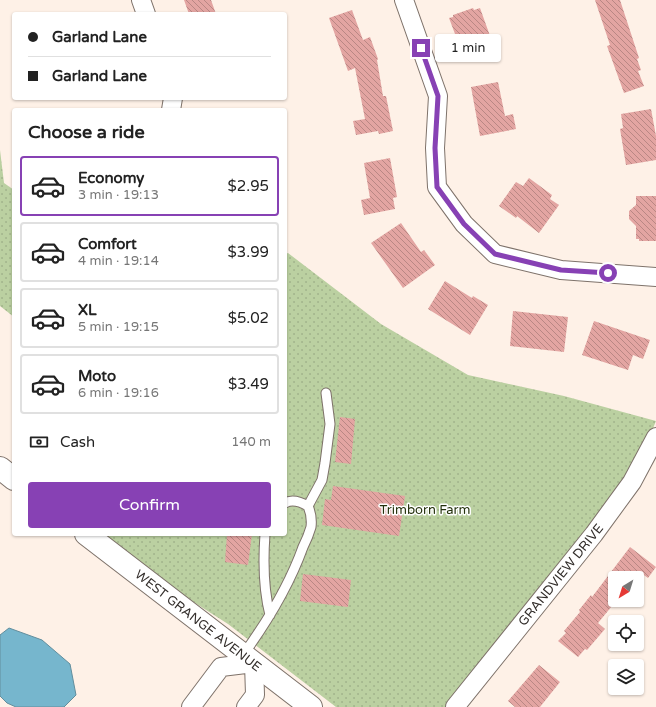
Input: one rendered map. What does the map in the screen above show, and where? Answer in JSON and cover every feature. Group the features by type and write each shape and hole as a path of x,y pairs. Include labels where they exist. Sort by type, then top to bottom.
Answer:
{"street":[{"path":"141,0 145,12"},
{"path":"404,0 438,96 435,148 437,187 464,224 495,254 561,270 656,277"},
{"name":"GRANDVIEW DRIVE","path":"455,707 594,534 632,482 656,437"},
{"path":"0,468 12,477"},
{"name":"WEST GRANGE AVENUE","path":"89,536 310,707"},
{"path":"191,707 221,667 248,659 255,695 246,707"}],"lane":[{"path":"308,506 322,480 325,463 330,424 326,393"},
{"path":"248,659 298,561 311,527 312,516 308,506 295,501 287,502"},
{"path":"265,536 263,564 265,596 270,615"}],"green space":[{"path":"0,150 4,183 12,189 12,315 0,306"},
{"name":"Trimborn Farm","path":"287,253 381,324 468,375 564,396 656,421 647,443 622,483 579,540 446,707 336,707 228,624 159,580 104,536 287,536"}],"water":[{"path":"9,628 42,640 70,664 76,695 64,707 16,707 7,703 0,696 0,635"}],"building":[{"path":"184,0 211,0 215,12 188,12"},
{"path":"595,0 620,0 639,58 637,59 641,70 638,71 644,86 624,93 607,46 610,45"},
{"path":"473,8 474,10 480,8 494,47 464,58 449,18 453,17 453,15"},
{"path":"352,10 363,40 370,37 378,59 383,96 386,96 393,131 379,134 378,131 356,135 353,121 365,119 355,68 348,71 329,18"},
{"path":"498,82 505,116 513,114 516,129 480,136 471,87"},
{"path":"651,109 656,136 656,160 626,165 620,129 623,128 621,114"},
{"path":"390,158 397,197 393,198 395,209 364,215 361,200 370,198 364,163"},
{"path":"529,178 552,195 550,199 559,205 539,233 517,216 516,218 499,206 516,182 523,186"},
{"path":"636,196 656,196 656,241 639,241 639,239 636,239 636,226 629,219 629,211 636,205"},
{"path":"401,223 421,252 424,250 435,265 403,288 371,243"},
{"path":"445,281 472,298 473,296 488,305 470,335 428,309"},
{"path":"513,311 568,317 564,352 510,346"},
{"path":"594,321 650,340 643,359 633,355 628,370 582,355"},
{"path":"340,417 355,419 351,464 335,462"},
{"path":"333,486 405,496 399,536 322,525 325,499 331,500"},
{"path":"227,536 252,536 248,565 225,562"},
{"path":"630,547 656,567 648,578 644,575 644,571 612,571"},
{"path":"303,574 351,580 348,607 300,601"},
{"path":"608,576 608,607 611,607 598,623 605,629 587,650 585,649 578,657 558,641 566,633 564,631 580,612 579,610 591,595 592,597"},
{"path":"539,665 560,682 540,707 515,707 508,701"}],"route":[{"path":"421,48 438,96 435,148 437,187 464,224 495,254 561,270 608,273"}]}
